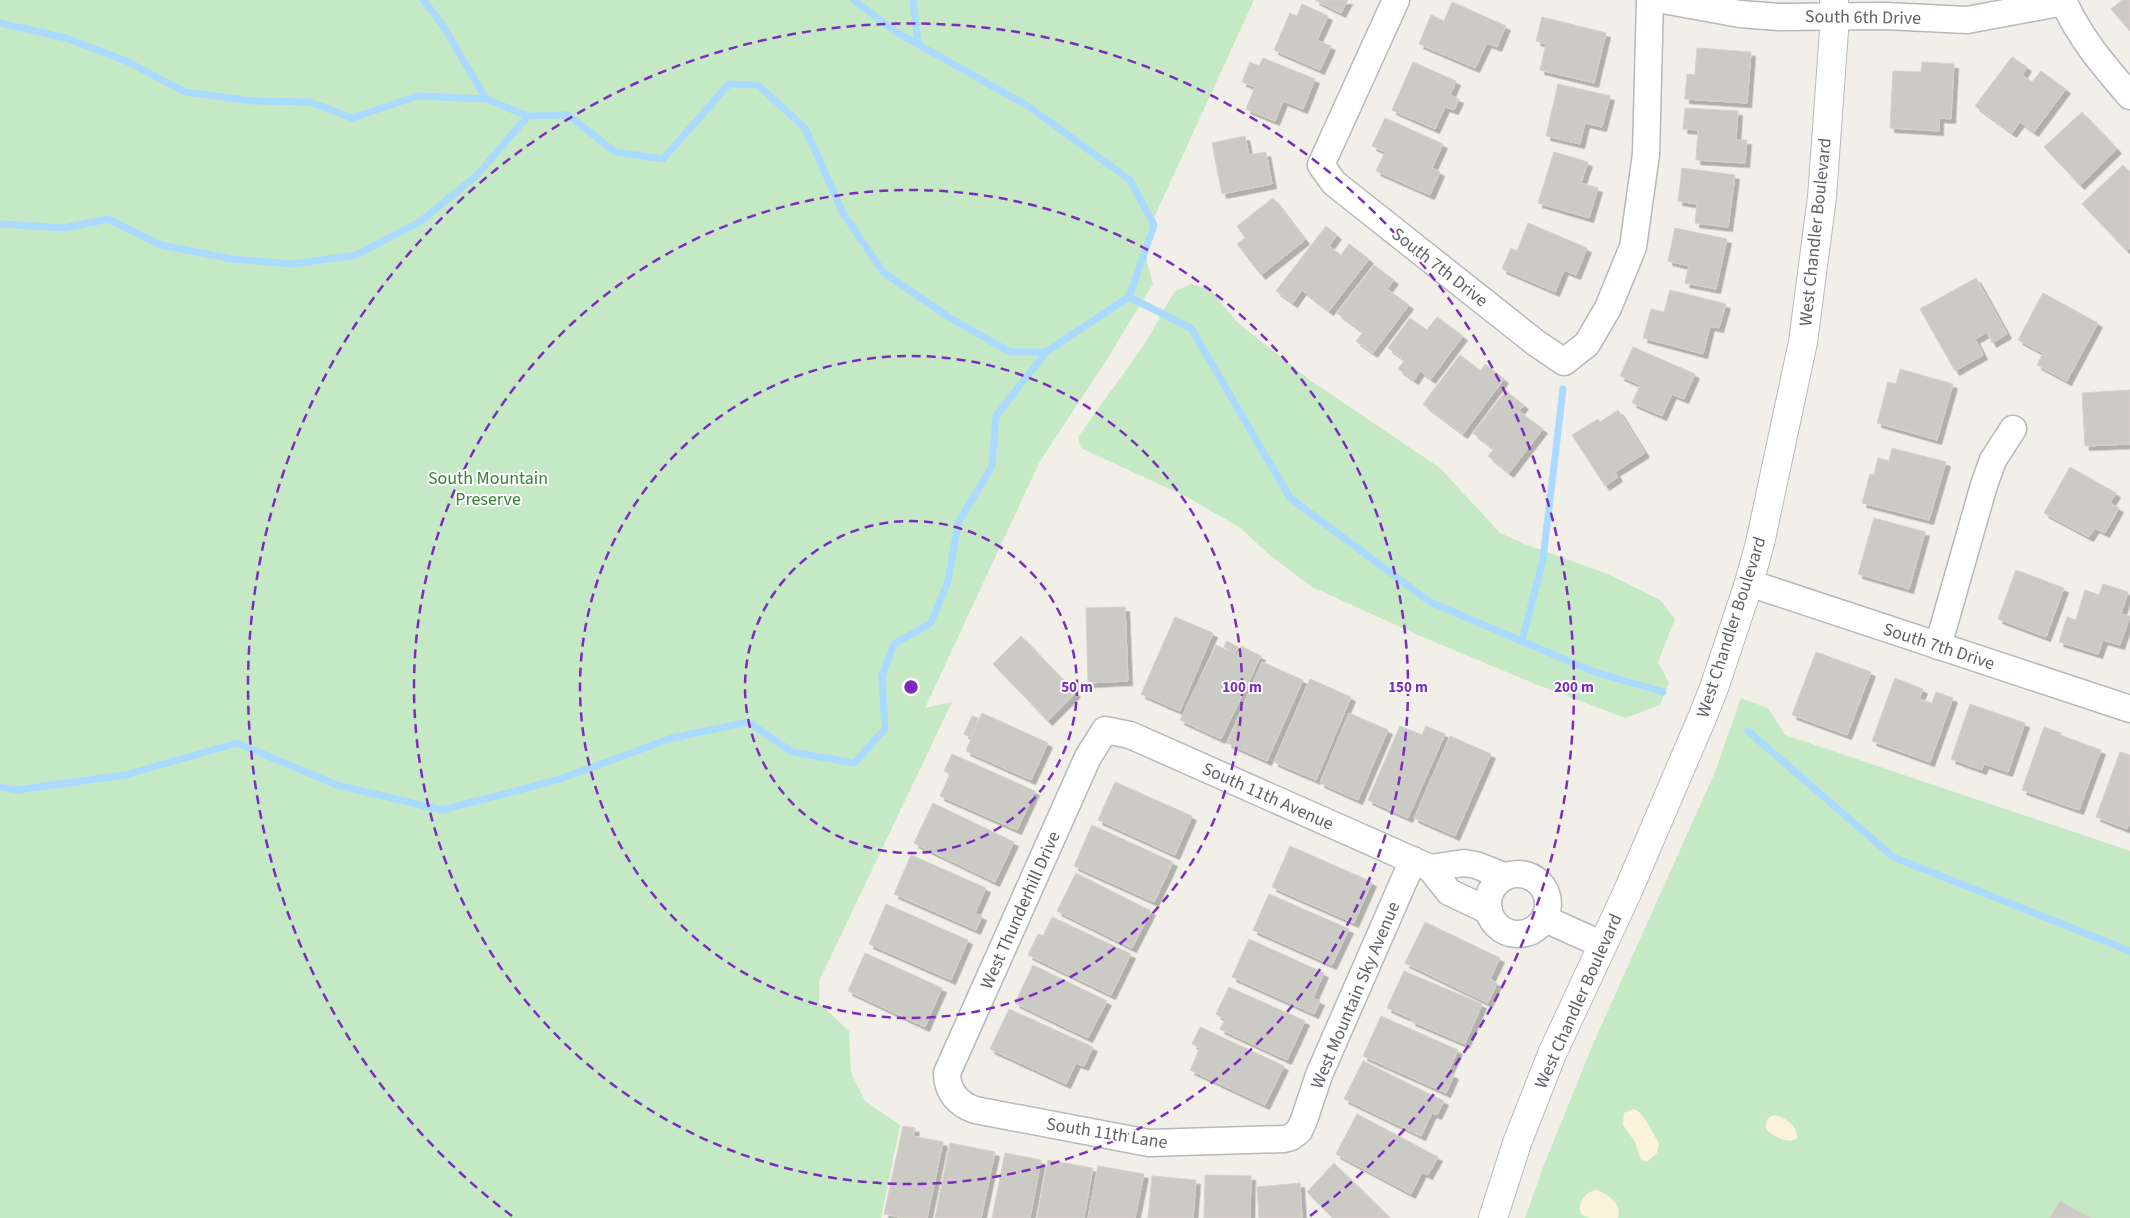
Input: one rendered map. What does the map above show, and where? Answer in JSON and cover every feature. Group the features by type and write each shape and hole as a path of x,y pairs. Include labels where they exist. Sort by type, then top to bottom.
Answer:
{"main road":[{"name":"West Chandler Boulevard","path":"1492,1218 1517,1143 1552,1054 1627,893 1702,718 1749,583 1760,543 1803,342 1822,197 1835,8"}],"street":[{"name":"South 7th Drive","path":"1396,0 1321,165 1334,183 1564,362 1587,344 1608,308 1633,247 1646,154 1650,0"},
{"name":"South 6th Drive","path":"1663,0 1740,14 1835,8 1967,20 2063,1"},
{"path":"2063,1 2087,43 2130,96"},
{"path":"1938,646 1984,485 1993,460 2013,429"},
{"name":"South 7th Drive","path":"1749,583 2130,709"},
{"name":"South 11th Avenue","path":"1105,730 1130,735 1421,864 1449,892 1489,912 1498,927 1514,934 1532,931 1544,919"},
{"name":"West Thunderhill Drive","path":"951,1092 947,1073 1088,757 1105,730"},
{"path":"1421,864 1464,863 1476,865 1504,876"},
{"name":"West Mountain Sky Avenue","path":"1299,1130 1319,1075 1421,864"},
{"path":"1489,912 1488,903 1492,888 1504,876 1524,873 1533,876 1546,890 1548,910 1544,919 1602,945"},
{"name":"South 11th Lane","path":"951,1092 964,1106 975,1110 1149,1142 1284,1139 1291,1137 1299,1130"}],"green space":[{"name":"South Mountain Preserve","path":"0,0 1254,0 1147,233 1147,262 1153,284 1104,364 1039,463 925,708 952,702 819,981 819,1003 849,1031 851,1073 865,1101 900,1125 881,1218 0,1218"},
{"path":"1191,284 1210,289 1238,323 1311,381 1440,468 1500,533 1522,543 1608,574 1660,600 1675,619 1658,662 1669,683 1660,705 1625,718 1538,685 1418,635 1312,587 1272,557 1239,527 1187,497 1081,448 1078,437 1146,342 1174,292"},
{"path":"1741,698 1768,708 1785,735 2130,851 2130,1218 1525,1218 1544,1165 1593,1044 1715,772"}],"sand":[{"path":"1633,1109 1641,1114 1659,1143 1657,1153 1647,1162 1641,1160 1635,1142 1623,1125 1624,1113"},
{"path":"1775,1115 1783,1118 1793,1126 1796,1130 1797,1138 1789,1141 1785,1140 1766,1130 1767,1120"},
{"path":"1597,1190 1614,1201 1618,1208 1618,1218 1591,1218 1582,1215 1579,1209 1581,1202 1587,1194"}],"building":[{"path":"1315,0 1348,0 1341,13"},
{"path":"2122,0 2130,0 2130,31 2111,9"},
{"path":"1452,2 1506,26 1497,47 1487,43 1475,68 1419,44 1431,15 1444,21"},
{"path":"1302,4 1328,16 1317,40 1331,46 1320,70 1274,50 1290,13 1297,16"},
{"path":"1542,17 1606,33 1594,83 1540,70 1546,44 1536,41"},
{"path":"1697,48 1751,52 1747,103 1685,99 1687,74 1695,75"},
{"path":"2012,57 2027,67 2022,75 2032,82 2041,71 2066,89 2034,132 2020,122 2012,133 1975,106"},
{"path":"1263,58 1315,79 1303,109 1283,101 1275,121 1246,109 1255,87 1242,82 1250,62 1259,66"},
{"path":"1413,62 1456,81 1450,95 1459,99 1454,110 1445,107 1435,129 1392,110"},
{"path":"1922,62 1954,64 1951,119 1939,118 1939,131 1890,128 1893,71 1921,72"},
{"path":"1558,84 1610,96 1602,127 1585,123 1580,144 1546,136"},
{"path":"1685,108 1738,111 1736,140 1747,140 1745,163 1696,160 1698,130 1683,129"},
{"path":"2082,112 2117,149 2080,185 2044,147"},
{"path":"1385,118 1443,144 1432,168 1440,172 1430,195 1376,171 1385,152 1372,146"},
{"path":"1245,136 1249,155 1266,152 1272,184 1222,194 1212,143"},
{"path":"1554,152 1588,162 1581,183 1598,188 1589,218 1538,203"},
{"path":"2123,165 2130,172 2130,248 2127,251 2082,204"},
{"path":"1682,168 1735,175 1728,227 1695,223 1697,204 1678,201"},
{"path":"1273,198 1305,240 1261,275 1237,244 1245,238 1237,226"},
{"path":"1528,223 1587,248 1576,275 1564,270 1555,292 1502,269 1511,248 1517,251"},
{"path":"1326,226 1337,235 1329,246 1341,255 1349,244 1369,259 1329,311 1302,290 1293,303 1276,291"},
{"path":"1675,228 1727,239 1716,289 1685,283 1689,266 1668,261"},
{"path":"1374,265 1394,280 1387,289 1409,305 1373,353 1356,341 1363,332 1337,313"},
{"path":"1976,278 2007,334 1992,343 1987,332 1975,339 1983,355 1955,371 1920,309"},
{"path":"1670,290 1726,304 1719,328 1710,326 1703,354 1643,338 1651,309 1664,312"},
{"path":"2043,293 2098,323 2067,381 2037,365 2043,353 2018,340"},
{"path":"1437,317 1463,336 1431,379 1420,371 1414,380 1398,369 1405,360 1388,348 1410,318 1427,330"},
{"path":"1633,347 1695,374 1684,399 1672,394 1662,416 1632,403 1640,385 1620,376"},
{"path":"1460,355 1481,371 1485,364 1504,379 1463,434 1423,404"},
{"path":"1900,369 1953,384 1937,440 1877,423 1888,382 1896,384"},
{"path":"2130,390 2130,444 2085,446 2082,393"},
{"path":"1506,391 1524,405 1519,411 1543,429 1509,473 1488,456 1494,449 1473,433"},
{"path":"1618,410 1645,453 1615,472 1618,477 1605,486 1572,435 1598,419 1600,422"},
{"path":"1892,448 1946,462 1929,520 1862,503 1870,474 1874,475 1878,458 1889,461"},
{"path":"2070,467 2116,493 2110,503 2119,508 2105,533 2095,528 2089,537 2044,513"},
{"path":"1874,518 1925,532 1909,589 1858,574"},
{"path":"2016,570 2064,588 2046,637 1998,619"},
{"path":"2103,584 2128,592 2121,614 2130,616 2120,645 2103,640 2098,654 2059,642 2067,617 2076,620 2085,590 2099,595"},
{"path":"1125,607 1128,681 1088,683 1086,608"},
{"path":"1175,617 1213,633 1180,711 1141,694"},
{"path":"1021,636 1076,693 1048,721 993,664"},
{"path":"1227,641 1238,647 1235,653 1224,647"},
{"path":"1216,645 1237,655 1241,646 1261,656 1221,739 1180,720"},
{"path":"1816,652 1871,672 1847,735 1792,715"},
{"path":"1262,662 1303,680 1267,761 1227,743"},
{"path":"1895,678 1923,689 1919,699 1932,703 1936,692 1953,698 1930,762 1872,741"},
{"path":"1310,679 1351,697 1316,780 1274,762"},
{"path":"1970,704 2025,723 2008,772 1984,764 1982,770 1951,759"},
{"path":"982,713 1048,743 1031,780 966,751"},
{"path":"1349,713 1388,730 1358,800 1320,783"},
{"path":"972,716 978,718 970,737 964,734"},
{"path":"1400,726 1422,735 1426,726 1445,734 1408,818 1368,800"},
{"path":"2044,727 2101,750 2079,810 2022,790"},
{"path":"1450,736 1491,754 1455,836 1414,818"},
{"path":"2120,752 2130,755 2130,823 2127,829 2096,817"},
{"path":"952,754 1035,791 1017,830 940,796 950,774 944,771"},
{"path":"1115,782 1192,816 1175,855 1098,820"},
{"path":"933,803 1014,842 995,882 914,843"},
{"path":"1092,825 1173,862 1154,902 1074,866"},
{"path":"1290,846 1372,882 1354,923 1272,887"},
{"path":"911,855 986,888 975,913 982,916 976,930 894,894"},
{"path":"1076,873 1151,911 1132,948 1057,911"},
{"path":"1269,894 1349,929 1332,965 1253,930"},
{"path":"886,904 968,940 951,980 869,944"},
{"path":"1052,917 1131,954 1111,995 1028,955 1038,934 1043,936"},
{"path":"1425,922 1500,958 1490,979 1497,983 1488,1003 1405,963"},
{"path":"1249,939 1324,973 1313,998 1320,1001 1314,1014 1232,977"},
{"path":"865,953 942,988 925,1027 848,991"},
{"path":"1033,965 1107,1001 1088,1038 1015,1003"},
{"path":"1404,971 1482,1004 1465,1044 1411,1021 1412,1019 1387,1008"},
{"path":"1229,987 1305,1021 1287,1060 1220,1029 1225,1019 1216,1014"},
{"path":"1009,1009 1093,1047 1084,1066 1076,1063 1066,1084 990,1049"},
{"path":"1381,1016 1458,1050 1448,1072 1454,1075 1446,1093 1363,1056"},
{"path":"1200,1027 1284,1066 1265,1105 1190,1070 1200,1048 1192,1044"},
{"path":"1363,1061 1444,1101 1437,1115 1432,1113 1421,1136 1344,1099"},
{"path":"1357,1114 1438,1157 1428,1175 1422,1172 1411,1194 1336,1154"},
{"path":"903,1126 915,1128 913,1136 943,1142 927,1218 905,1218 884,1214"},
{"path":"950,1143 995,1152 981,1218 935,1218"},
{"path":"1005,1153 1041,1160 1030,1218 992,1218"},
{"path":"1048,1160 1093,1168 1084,1218 1037,1218"},
{"path":"1334,1163 1390,1218 1333,1218 1307,1192"},
{"path":"1098,1166 1144,1174 1135,1218 1088,1218"},
{"path":"1205,1175 1251,1176 1250,1218 1204,1218"},
{"path":"1152,1176 1196,1180 1193,1218 1148,1218"},
{"path":"1300,1183 1302,1218 1259,1218 1257,1187"},
{"path":"2060,1201 2085,1215 2091,1218 2050,1218"}],"waterway":[{"path":"423,0 442,24 486,99"},
{"path":"854,0 896,32 1028,106 1130,180 1154,225 1129,297 1191,328 1290,498 1430,602 1592,671 1663,692"},
{"path":"913,0 918,44"},
{"path":"0,23 66,38 126,61 185,92 253,101 310,102 352,118 417,96 486,99 528,116"},
{"path":"0,224 64,228 108,219 161,245 232,259 293,264 356,255 421,221 477,175 528,116 568,115 615,152 663,159 729,84 758,85 805,128 843,213 883,272 950,318 1010,352 1046,352 1129,297"},
{"path":"0,787 17,790 125,775 237,743 337,785 442,810 557,780 672,738 748,722 792,752 854,763 885,729 882,676 894,644 931,623 948,581 958,523 992,466 996,416 1046,352"},
{"path":"1522,641 1543,559 1563,389"},
{"path":"1748,731 1893,857 2130,951"}]}
